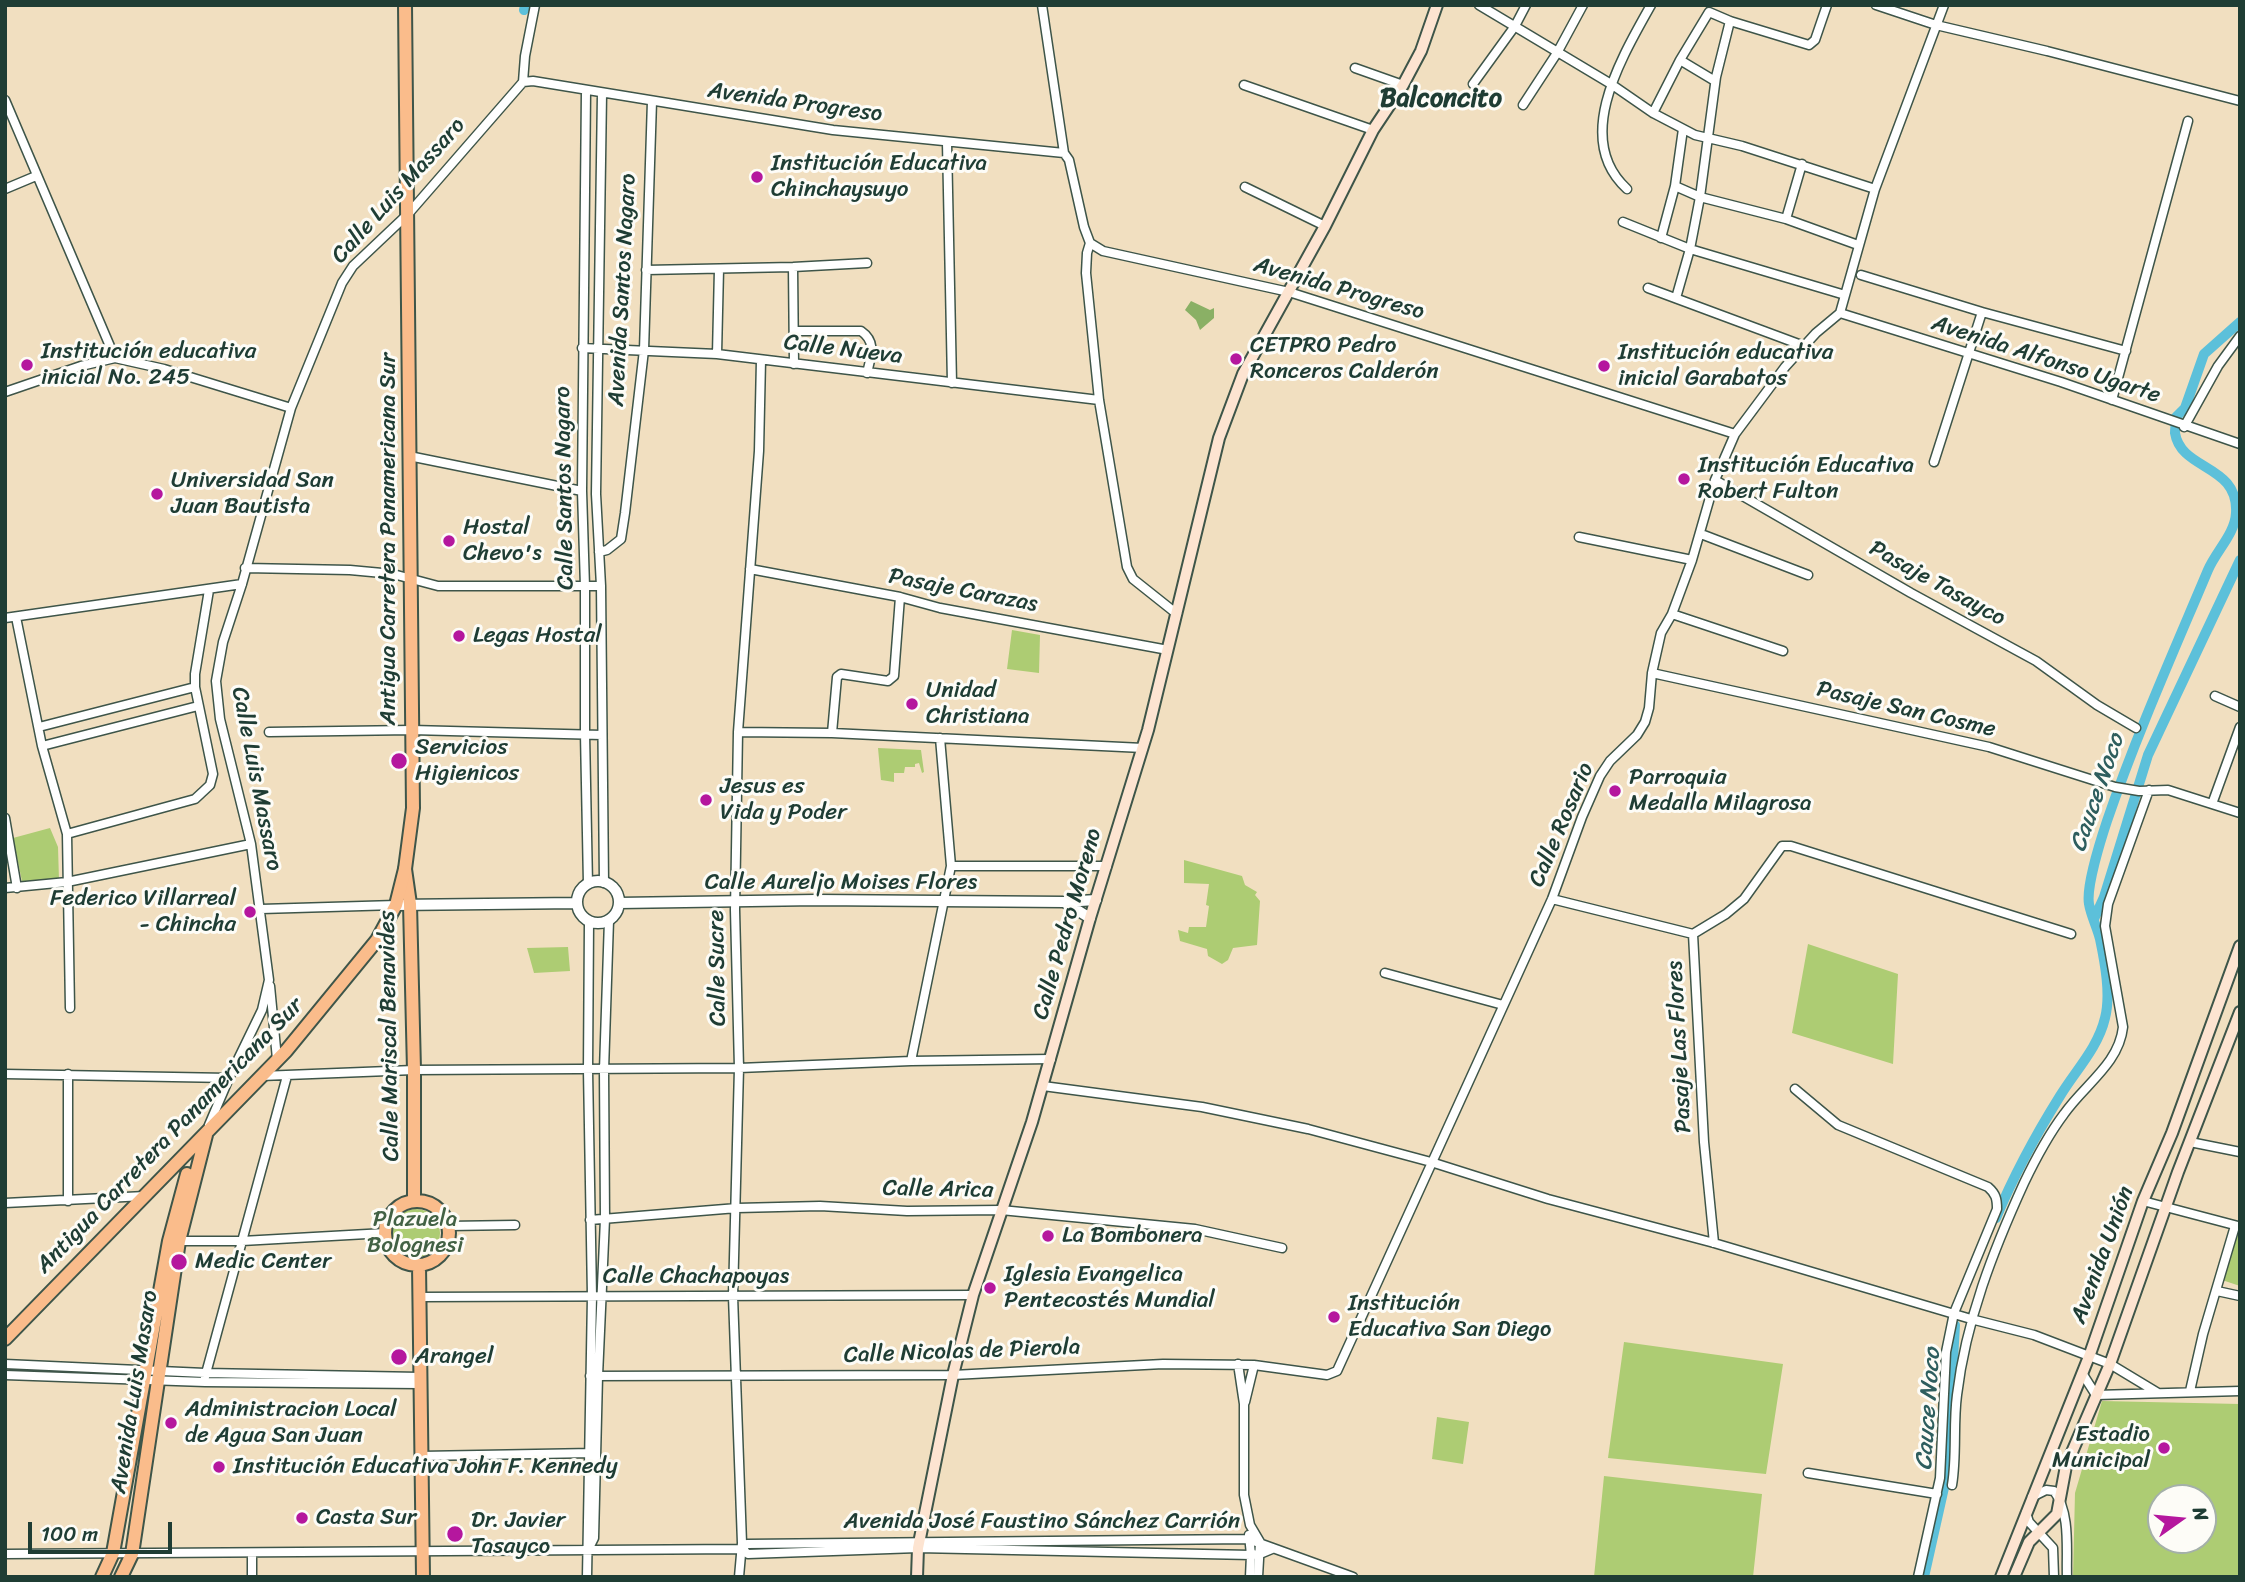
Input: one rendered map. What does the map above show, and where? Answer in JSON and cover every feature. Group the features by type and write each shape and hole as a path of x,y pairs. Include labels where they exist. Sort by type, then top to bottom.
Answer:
{"main road":[{"name":"Antigua Carretera Panamericana Sur","path":"5,1339 277,1059 377,940 396,905 405,869 412,808 405,5"},
{"name":"Calle Pedro Moreno","path":"917,1577 919,1544 953,1375 973,1295 1043,1086 1090,918 1143,748 1219,438 1243,374 1325,226 1373,130 1403,85 1421,51 1437,5"},
{"name":"Calle Mariscal Benavides","path":"405,869 410,904 414,1201"},
{"name":"Avenida Unión","path":"2001,1577 2090,1354 2143,1201 2172,1133 2240,946"},
{"name":"Avenida Unión","path":"2014,1577 2029,1542 2056,1514 2066,1465 2109,1364 2178,1172 2240,1012"},
{"name":"Avenida Luis Masaro","path":"121,1577 132,1554 174,1241 207,1132"},
{"name":"Avenida Luis Masaro","path":"102,1577 113,1553 144,1375 195,1143"},
{"path":"414,1201 423,1202 439,1210 448,1226 449,1235 443,1252 428,1263 419,1265 399,1260 391,1252 385,1233 390,1215 397,1208 414,1201"},
{"path":"419,1265 423,1577"}],"street":[{"path":"523,82 535,5"},
{"path":"1042,5 1064,153 1069,160 1090,243 1086,273 1099,400 1127,567 1133,579 1177,614"},
{"path":"1479,5 1683,129 1707,139 1742,146 1875,189"},
{"path":"1473,84 1515,26 1526,5"},
{"path":"1523,104 1557,52 1583,5"},
{"path":"1627,189 1613,177 1602,138 1603,117 1611,85 1651,5"},
{"path":"1653,113 1709,12 1809,45 1815,40 1827,5"},
{"path":"1876,5 1937,25 2240,101"},
{"path":"1840,313 1875,189 1944,5"},
{"path":"1676,298 1690,249 1700,197 1715,81 1730,21"},
{"path":"1680,60 1715,81"},
{"path":"1355,68 1403,85"},
{"name":"Avenida Progreso","path":"523,82 531,81 833,130 1064,153"},
{"name":"Calle Luis Massaro","path":"277,1059 274,1005 251,844 220,719 216,681 223,642 291,408 347,275 408,213 523,82"},
{"path":"1244,85 1373,130"},
{"name":"Calle Santos Nagaro","path":"586,91 582,491 588,884"},
{"name":"Calle Santos Nagaro","path":"601,94 596,494 601,586 604,883"},
{"path":"5,100 115,358"},
{"name":"Avenida Santos Nagaro","path":"599,552 607,550 621,539 644,350 652,102"},
{"path":"2112,400 2188,121"},
{"path":"1661,238 1675,187 1683,129"},
{"path":"947,143 952,383"},
{"path":"1786,219 1802,164"},
{"path":"5,189 36,176"},
{"path":"1245,187 1325,226"},
{"path":"1675,187 1700,197 1786,219 1858,245"},
{"path":"1623,222 1690,249 1845,295"},
{"name":"Avenida Progreso","path":"1090,243 1103,251 1289,292 1735,434"},
{"path":"646,270 867,263"},
{"path":"793,267 794,363"},
{"path":"717,354 719,269"},
{"path":"1861,275 1982,312 2126,351"},
{"path":"1647,289 1804,346"},
{"path":"1934,461 1982,312"},
{"name":"Calle Rosario","path":"1334,1374 1340,1368 1431,1161 1552,899 1600,776 1610,761 1637,735 1645,722 1661,633 1672,614 1701,534 1714,480 1735,434 1785,367 1840,313"},
{"name":"Avenida Alfonso Ugarte","path":"1840,313 2240,444"},
{"path":"795,331 861,331 871,341 867,373"},
{"path":"2182,426 2218,366 2240,336"},
{"name":"Calle Nueva","path":"582,348 717,354 1099,400"},
{"path":"5,393 81,366 115,358 164,369 291,408"},
{"name":"Calle Sucre","path":"739,1577 742,1549 733,1296 737,1208 738,732 759,451 761,360"},
{"path":"410,456 582,491"},
{"name":"Pasaje Tasayco","path":"1714,480 2036,661 2097,705 2136,728"},
{"path":"1701,534 1808,575"},
{"path":"1579,537 1692,560"},
{"path":"245,568 350,570 411,578 438,586 601,586"},
{"name":"Pasaje Carazas","path":"750,569 900,597 940,608 1168,650"},
{"path":"5,618 242,584"},
{"path":"67,834 195,799 210,785 213,774 195,687 209,590"},
{"path":"832,733 837,677 841,674 888,681 894,676 900,597"},
{"path":"1672,614 1783,651"},
{"path":"16,617 42,746 67,834 70,1007"},
{"name":"Pasaje San Cosme","path":"1652,673 1989,747 2115,787 2139,791 2168,790 2240,813"},
{"path":"39,727 195,687"},
{"path":"2215,696 2240,707"},
{"path":"42,746 198,706"},
{"path":"2212,804 2240,727"},
{"path":"268,732 412,730 602,735"},
{"path":"738,732 832,733 1143,748"},
{"path":"911,1061 951,866 940,738"},
{"path":"1952,1485 1956,1463 1956,1398 1971,1319 1999,1240 2026,1179 2064,1113 2106,1066 2122,1038 2123,1027 2105,926 2108,904 2149,790"},
{"path":"5,818 17,888"},
{"path":"5,888 67,882 251,844"},
{"name":"Pasaje Las Flores","path":"1714,1243 1704,1142 1693,933 1726,914 1744,899 1782,846 1791,846 2071,933"},
{"path":"951,866 1107,866"},
{"path":"604,883 614,889 619,903 617,911 609,920 589,922 580,913 577,903 579,893 588,884 604,883"},
{"path":"1552,899 1693,933"},
{"name":"Calle Aureljo Moises Flores","path":"619,903 1096,900"},
{"path":"1064,902 1090,918"},
{"path":"261,909 410,904 577,903"},
{"path":"594,1376 602,1297 605,1219 604,1070 609,920"},
{"path":"587,1577 594,1376 588,1070 589,922"},
{"path":"1385,973 1503,1004"},
{"name":"Calle Luis Massaro","path":"207,1132 229,1078 262,1010 269,980"},
{"path":"261,1076 414,1070 738,1068 1051,1059"},
{"path":"5,1074 229,1078"},
{"path":"68,1074 68,1201"},
{"path":"205,1378 286,1076"},
{"path":"1043,1086 1202,1107 1308,1129 1431,1161 1548,1199 1714,1243 2034,1335 2090,1354 2158,1393"},
{"path":"1795,1089 1838,1125 1988,1187 1995,1193 1997,1200 1997,1209 1954,1313 1946,1352 1940,1478 1918,1577"},
{"path":"2190,1142 2240,1152"},
{"path":"5,1203 145,1196"},
{"path":"2143,1201 2237,1226 2203,1334 2190,1391"},
{"name":"Calle Arica","path":"590,1220 737,1208 820,1206 907,1211 1001,1210 1195,1228 1283,1248"},
{"path":"448,1226 515,1225"},
{"path":"174,1241 242,1241 385,1233"},
{"path":"2217,1291 2240,1296"},
{"name":"Calle Chachapoyas","path":"419,1297 973,1295"},
{"path":"5,1364 144,1375"},
{"name":"Calle Nicolas de Pierola","path":"594,1376 953,1375 1163,1364 1238,1364 1334,1374"},
{"path":"1238,1364 1244,1404 1244,1495 1250,1525 1260,1542 1250,1577"},
{"path":"1244,1404 1254,1365"},
{"path":"2082,1373 2096,1395 2240,1391"},
{"path":"5,1375 420,1380"},
{"path":"421,1456 592,1453"},
{"path":"1808,1473 1937,1494"},
{"path":"2031,1498 2046,1490 2054,1491 2061,1500 2066,1532 2067,1577"},
{"path":"2025,1512 2029,1522 2053,1548 2054,1577"},
{"path":"1250,1525 1248,1539 1256,1555 1258,1577"},
{"name":"Avenida José Faustino Sánchez Carrión","path":"5,1555 742,1549 748,1554 919,1544 1248,1539 1272,1549"},
{"name":"Avenida José Faustino Sánchez Carrión","path":"919,1544 1256,1555 1272,1549"},
{"path":"1272,1549 1353,1577"},
{"path":"252,1553 252,1577"}],"green space":[{"path":"1191,301 1210,310 1214,308 1214,318 1200,330 1196,320 1185,310"},
{"path":"1012,630 1040,635 1039,673 1007,669"},
{"path":"878,748 921,750 924,772 922,773 919,763 915,764 915,767 905,767 904,773 894,773 894,782 881,780"},
{"path":"50,828 58,847 59,880 23,886 13,838"},
{"path":"1184,860 1242,876 1245,885 1257,892 1255,895 1260,901 1257,945 1233,948 1228,960 1222,964 1208,956 1207,949 1180,941 1178,930 1188,933 1189,927 1206,927 1209,906 1206,905 1209,884 1184,883"},
{"path":"1808,944 1898,974 1893,1064 1792,1033"},
{"path":"568,947 570,971 534,973 527,948"},
{"name":"Plazuela Bolognesi","path":"416,1209 433,1216 440,1233 433,1250 416,1257 399,1250 392,1233 399,1216"},
{"path":"2235,1233 2240,1234 2240,1286 2222,1280"},
{"path":"1624,1342 1783,1364 1766,1474 1608,1458"},
{"name":"Estadio Municipal","path":"2102,1401 2240,1404 2240,1577 2073,1577 2075,1493"},
{"path":"1437,1417 1469,1422 1463,1464 1432,1459"},
{"path":"1604,1476 1762,1494 1753,1577 1594,1577"}],"waterway":[{"path":"524,10 525,5"},
{"name":"Cauce Noco","path":"1996,1218 2034,1141 2092,1049 2105,1018 2105,968 2100,939 2089,904 2095,863 2107,821 2142,726 2211,563 2229,535 2236,513 2229,485 2187,455 2179,445 2175,433 2176,417 2185,408 2204,354 2240,322"},
{"path":"2094,919 2104,897 2148,755 2240,560"},
{"name":"Cauce Noco","path":"1924,1577 1950,1461 1955,1325"}],"place":[{"name":"Institución Educativa Chinchaysuyo","path":"757,177"},
{"name":"CETPRO Pedro Ronceros Calderón","path":"1236,359"},
{"name":"Institución educativa inicial No. 245","path":"27,365"},
{"name":"Institución educativa inicial Garabatos","path":"1604,366"},
{"name":"Institución Educativa Robert Fulton","path":"1684,479"},
{"name":"Universidad San Juan Bautista","path":"157,494"},
{"name":"Hostal Chevo's","path":"449,541"},
{"name":"Legas Hostal","path":"459,636"},
{"name":"Unidad Christiana","path":"912,704"},
{"name":"Servicios Higienicos","path":"399,761"},
{"name":"Parroquia Medalla Milagrosa","path":"1615,791"},
{"name":"Jesus es Vida y Poder","path":"706,800"},
{"name":"Federico Villarreal - Chincha","path":"250,912"},
{"name":"La Bombonera","path":"1048,1236"},
{"name":"Medic Center","path":"179,1262"},
{"name":"Iglesia Evangelica Pentecostés Mundial","path":"990,1288"},
{"name":"Institución Educativa San Diego","path":"1334,1317"},
{"name":"Arangel","path":"399,1357"},
{"name":"Administracion Local de Agua San Juan","path":"171,1423"},
{"name":"Estadio Municipal","path":"2164,1448"},
{"name":"Institución Educativa John F. Kennedy","path":"219,1467"},
{"name":"Casta Sur","path":"302,1518"},
{"name":"Dr. Javier Tasayco","path":"455,1534"}],"district":[{"name":"Balconcito","path":"1441,99"}]}
